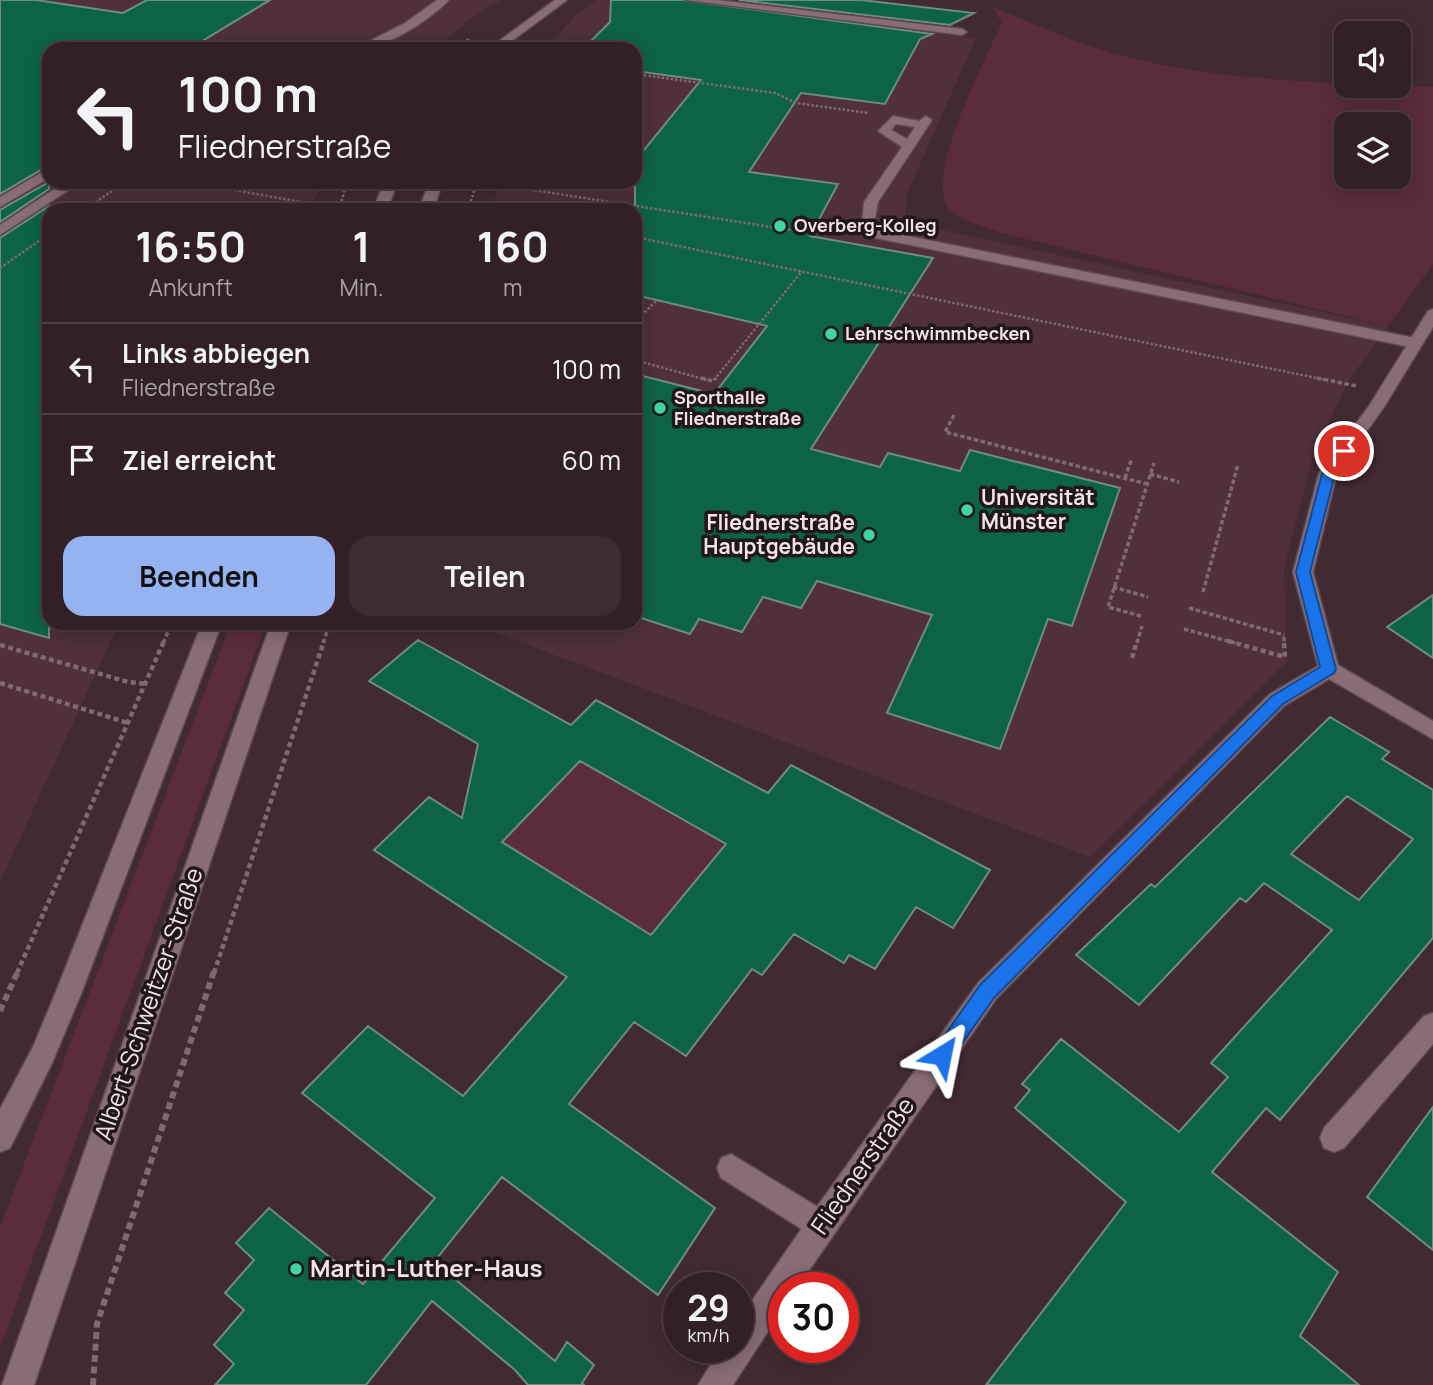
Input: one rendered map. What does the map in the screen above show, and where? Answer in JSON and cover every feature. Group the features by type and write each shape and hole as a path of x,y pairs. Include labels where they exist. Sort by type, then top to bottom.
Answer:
{"street":[{"path":"374,42 409,25 444,0"},
{"path":"506,42 562,0"},
{"path":"691,0 962,32"},
{"path":"514,42 517,35"},
{"path":"909,146 884,131 893,120 924,123 909,146 871,202 866,232 1415,343"},
{"path":"0,202 42,176"},
{"path":"1,228 63,189"},
{"path":"1433,314 1385,392 1328,474 1303,572 1329,669 1433,731"},
{"path":"0,1138 43,1054 68,994 209,630"},
{"name":"Albert-Schweitzer-Straße","path":"18,1385 279,630"},
{"name":"Fliednerstraße","path":"713,1385 821,1225 987,991 1277,700 1329,669"},
{"path":"1334,1138 1433,1025"},
{"path":"731,1168 821,1225"}],"path":[{"path":"642,75 775,93 796,103 924,123"},
{"path":"94,203 114,189"},
{"path":"226,189 299,203"},
{"path":"524,189 616,203"},
{"path":"642,207 817,234 866,232"},
{"path":"642,238 1385,392"},
{"path":"0,268 42,239"},
{"path":"642,362 713,381 802,271"},
{"path":"642,315 657,300"},
{"path":"718,376 727,379"},
{"path":"954,415 945,432 1147,484"},
{"path":"1125,478 1132,458"},
{"path":"1141,616 1108,607 1154,463"},
{"path":"1203,592 1238,464"},
{"path":"1150,474 1179,482"},
{"path":"1114,587 1148,597"},
{"path":"1189,608 1284,637"},
{"path":"1132,658 1142,626"},
{"path":"1184,629 1285,657 1282,626"},
{"path":"0,1012 169,630"},
{"path":"93,1385 97,1324 328,630"},
{"path":"0,645 99,674 146,684"},
{"path":"0,683 128,723"}],"shaded area":[{"path":"0,0 501,0 469,19 444,42 42,42 42,189 320,189 313,203 42,203 42,630 116,630 0,882"},
{"name":"Universität Münster","path":"596,0 647,0 976,38 907,194 905,222 1388,326 1349,380 1314,452 1284,569 1287,662 1090,857 489,630 642,630 642,203 493,203 498,189 642,189 642,42 551,42 574,17"},
{"path":"992,7 1093,47 1127,57 1204,72 1334,83 1334,98 1411,98 1411,86 1433,87 1433,264 1388,326 1001,233 974,224 951,211 944,196 944,175 950,148 971,89 1002,23"},
{"path":"228,630 263,630 0,1348 0,1227"},
{"path":"580,761 726,844 651,935 502,842"}],"building":[{"path":"0,0 36,0 123,13 147,0 270,0 201,42 42,42 42,169 0,194"},
{"name":"Fliednerstraße Hauptgebäude","path":"611,0 683,0 932,34 920,39 885,104 801,93 749,172 838,184 810,236 933,258 811,449 880,467 888,453 960,471 970,450 1120,488 1072,626 1048,619 1000,749 887,713 932,615 817,581 801,608 763,597 742,632 699,619 690,634 642,618 642,376 714,394 767,326 642,297 642,203 635,203 635,189 642,189 642,152 701,80 642,72 642,42 590,42 610,22"},
{"path":"739,0 861,0 974,13 950,25"},
{"path":"42,186 42,189 49,189 0,222 0,210"},
{"path":"42,211 42,630 49,630 49,638 0,624 0,238"},
{"path":"1433,595 1433,658 1387,627"},
{"path":"418,640 571,725 596,700 768,793 791,765 990,870 953,928 916,907 875,969 849,955 844,963 794,934 762,975 752,969 686,1056 634,1022 569,1104 715,1208 673,1272 663,1272 663,1287 658,1295 502,1177 434,1262 555,1361 567,1342 594,1365 582,1383 584,1385 528,1385 515,1370 432,1301 366,1385 215,1385 234,1364 214,1345 244,1310 225,1293 254,1260 236,1243 269,1208 363,1284 435,1198 302,1093 368,1026 463,1096 567,977 374,850 429,797 462,818 478,744 369,681","holes":["580,761 726,844 651,935 502,842"]},
{"path":"1330,717 1389,752 1382,759 1433,790 1433,938 1280,1120 1266,1108 1212,1172 1338,1272 1300,1336 1359,1385 986,1385 1126,1202 1015,1108 1030,1090 1022,1084 1061,1039 1179,1132 1228,1077 1211,1063 1332,930 1264,883 1246,902 1240,898 1139,1005 1076,955 1151,884 1155,887","holes":["1347,796 1413,839 1359,900 1291,854"]},
{"path":"1433,1107 1433,1250 1367,1197"}],"place":[{"name":"Overberg-Kolleg","path":"780,226"},
{"name":"Lehrschwimmbecken","path":"831,334"},
{"name":"Sporthalle Fliednerstraße","path":"660,408"},
{"name":"Universität Münster","path":"967,510"},
{"name":"Fliednerstraße Hauptgebäude","path":"869,535"},
{"name":"Martin-Luther-Haus","path":"296,1269"}],"route":[{"path":"942,1055 987,991 1277,700 1329,669 1303,572 1328,474 1344,451"}]}
